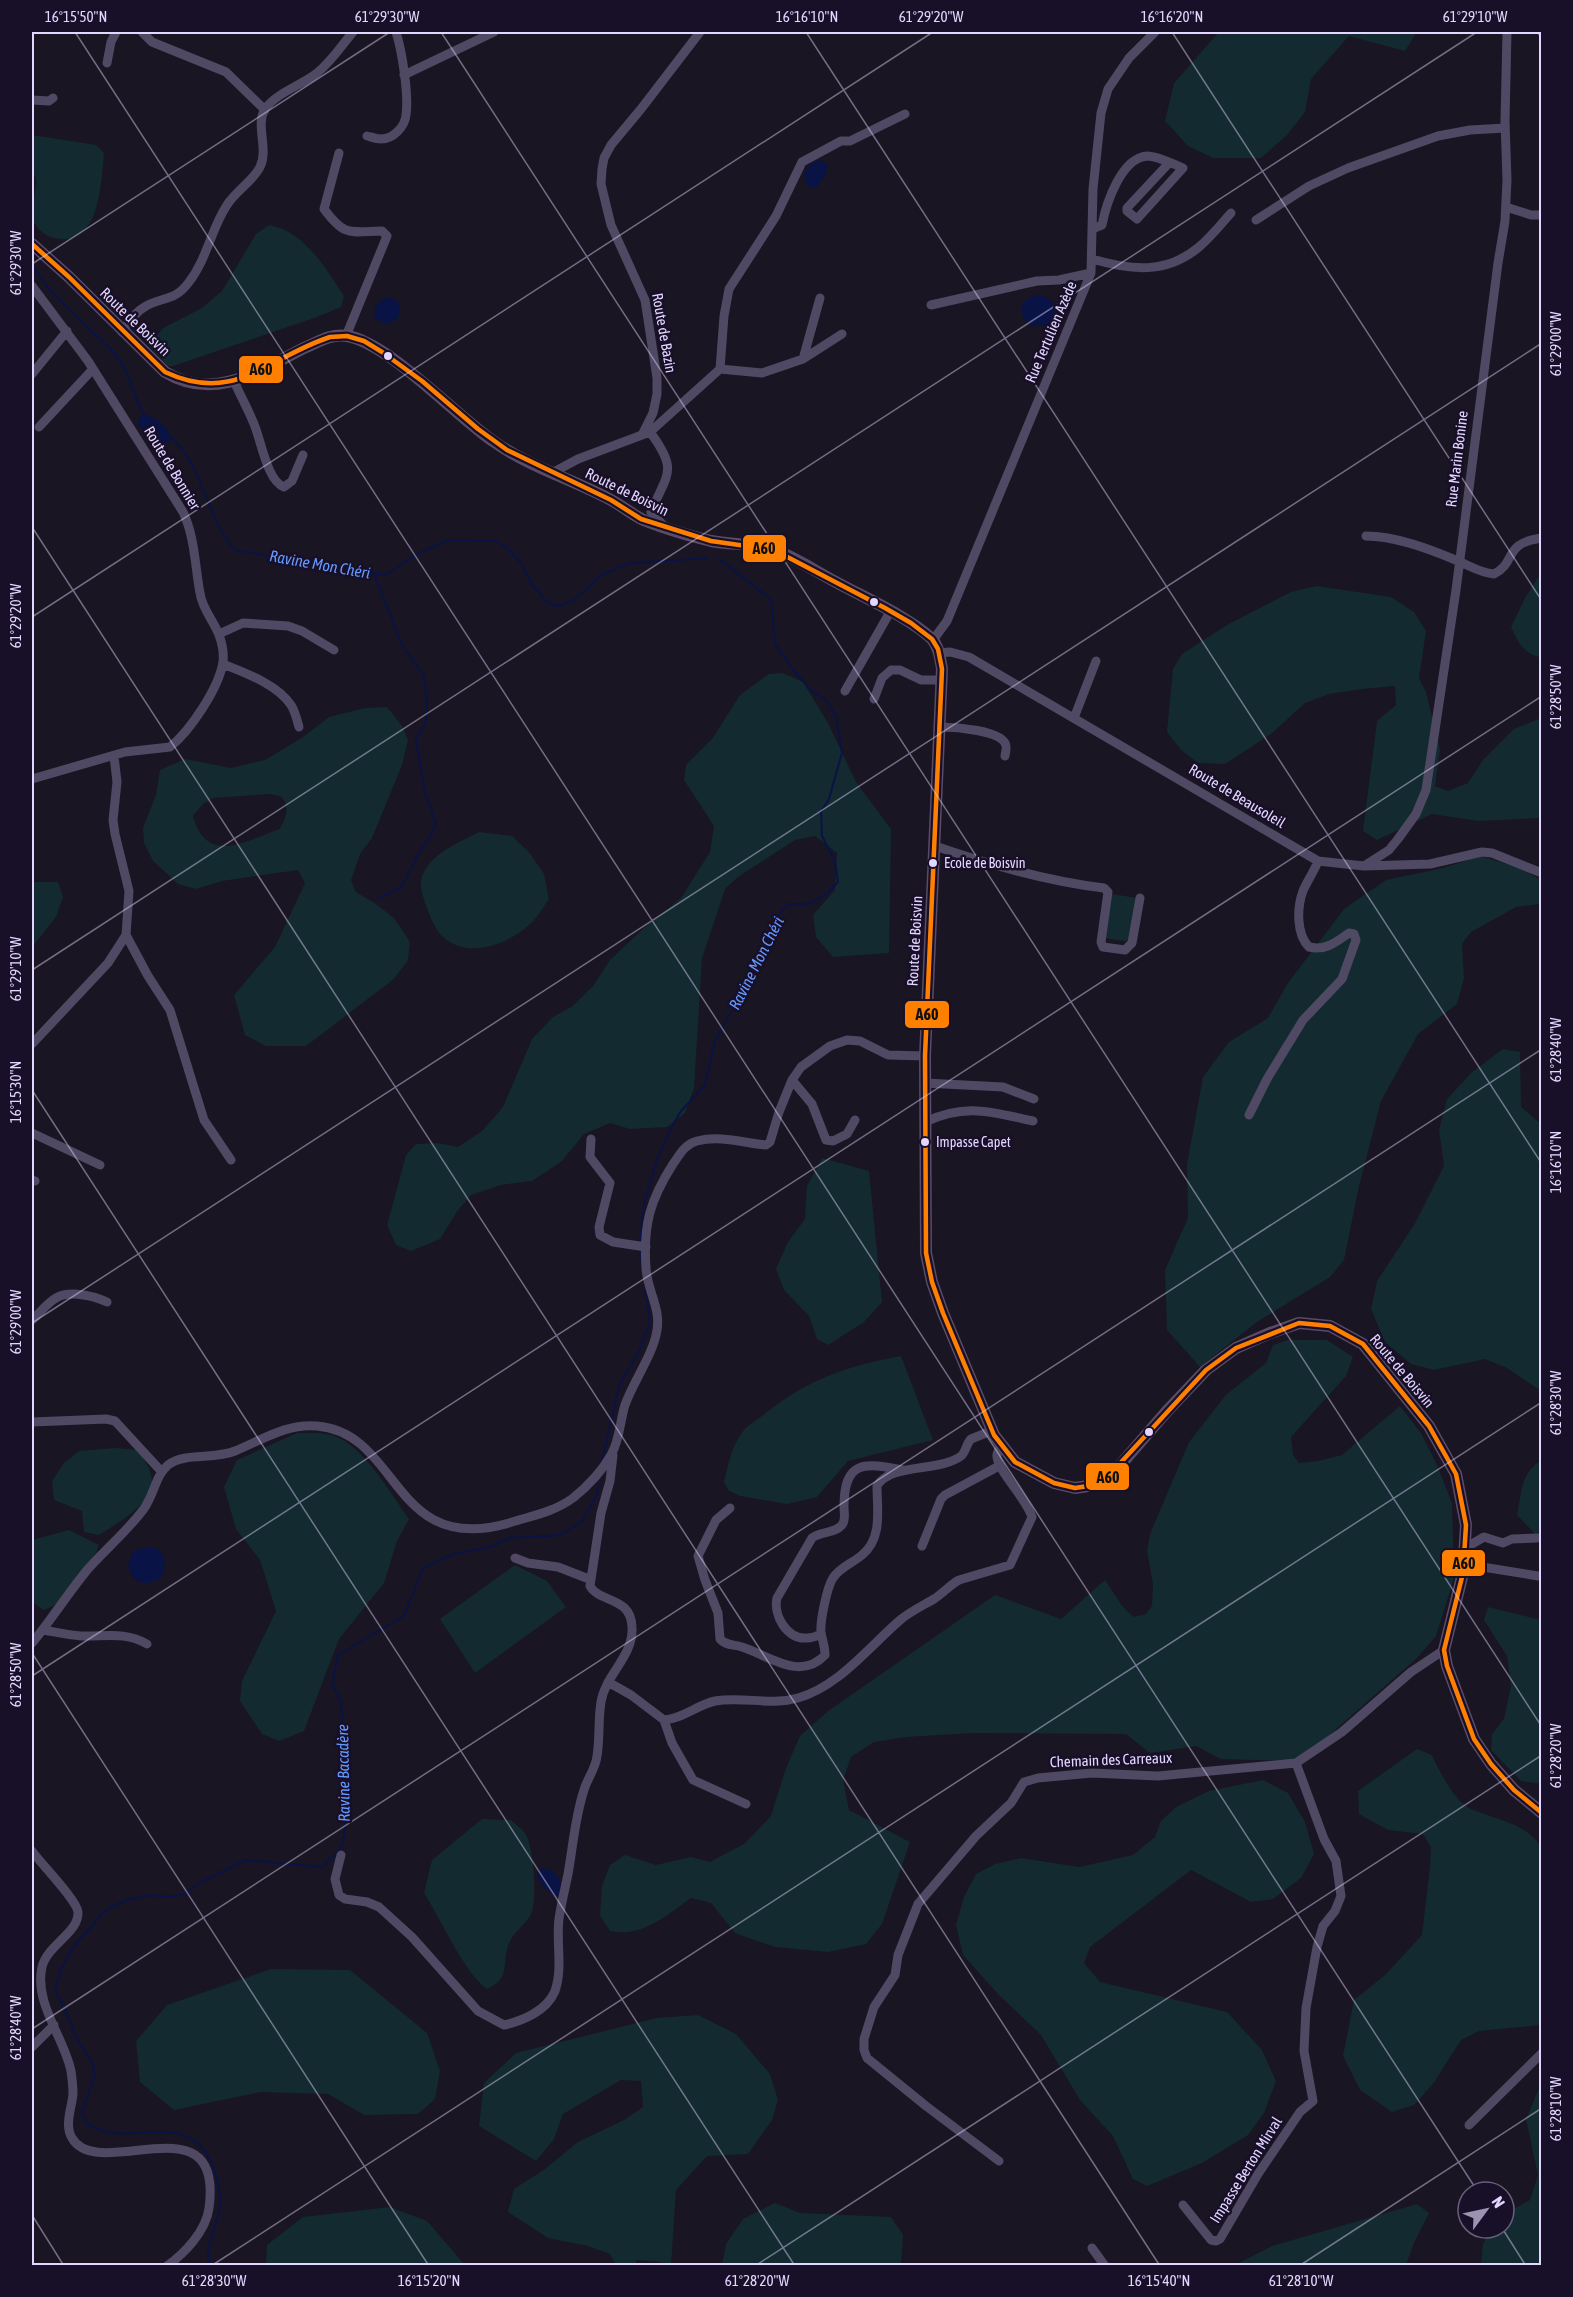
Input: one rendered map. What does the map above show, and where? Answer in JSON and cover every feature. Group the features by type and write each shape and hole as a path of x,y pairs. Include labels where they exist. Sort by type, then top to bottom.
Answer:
{"main road":[{"name":"Route de Boisvin","path":"32,244 69,277 122,332 165,372 176,379 192,385 213,385 234,381 330,336 346,336 370,343 494,442 512,453 612,500 644,520 711,541 774,550 890,612 933,640 939,653 941,680 925,1056 926,1253 932,1282 991,1431 1015,1462 1054,1483 1075,1488 1101,1484 1206,1370 1236,1348 1299,1323 1330,1326 1363,1344 1429,1425 1456,1474 1466,1525 1465,1548 1464,1564 1444,1650 1447,1666 1474,1739 1498,1773 1514,1790 1542,1813"}],"street":[{"path":"107,63 111,42 116,32"},
{"path":"142,32 152,42 226,72 265,110"},
{"path":"122,332 144,307 179,294 189,283 202,261 227,204 259,169 263,159 261,118 265,110 272,102 317,73 333,59 353,32"},
{"path":"367,136 387,138 400,129 407,115 404,75 396,32"},
{"path":"404,75 494,32"},
{"name":"Route de Bazin","path":"646,434 657,394 657,378 647,311 639,282 621,250 611,225 601,184 602,169 604,158 612,145 700,32"},
{"name":"Rue Tertulien Azède","path":"933,640 947,621 1091,273 1093,189 1101,113 1108,89 1129,58 1155,32"},
{"name":"Rue Marin Bonine","path":"1364,866 1384,853 1398,839 1416,814 1426,790 1444,681 1506,207 1507,32"},
{"path":"32,100 49,101 53,98"},
{"path":"552,473 566,464 646,434 720,369 724,316 729,289 776,216 802,162 841,141 850,141 905,114"},
{"path":"1256,220 1309,186 1347,168 1438,136 1470,130 1505,128"},
{"path":"339,153 324,209 338,227 345,231 382,231 387,236 346,336"},
{"path":"1092,229 1102,225 1106,206 1119,178 1130,166 1141,157 1149,156 1182,167 1183,170 1137,219 1127,211 1127,208 1169,163"},
{"path":"1506,207 1531,215 1542,215"},
{"path":"1092,259 1134,269 1168,264 1187,256 1200,246 1231,213"},
{"path":"931,305 1037,281 1059,280 1091,273"},
{"name":"Route de Bonnier","path":"32,289 67,331 93,369 183,512 190,533 201,599 219,634 223,664"},
{"path":"803,359 820,298"},
{"path":"32,374 67,331"},
{"path":"720,369 762,373 803,359 842,334"},
{"path":"39,427 93,369"},
{"path":"234,381 255,425 273,477 280,486 284,487 292,481 303,455"},
{"path":"646,434 662,448 668,461 667,478 651,512 666,528"},
{"path":"1366,536 1389,538 1494,574 1502,568 1521,542 1542,538"},
{"path":"845,690 890,612"},
{"path":"219,634 243,623 288,626 302,631 334,650"},
{"name":"Route de Beausoleil","path":"939,653 950,652 969,657 1318,861 1364,866 1430,864 1482,852 1492,853 1542,873"},
{"path":"1074,718 1096,661"},
{"path":"32,779 135,750 163,749 174,743 210,695 223,664 254,676 283,696 293,708 299,727"},
{"path":"874,699 882,678 891,670 900,670 921,680 941,680"},
{"path":"940,727 984,731 1005,742 1005,756"},
{"path":"32,1044 108,963 126,935 129,891 113,820 117,782 114,756"},
{"path":"935,846 1064,883 1104,888 1108,892 1101,942 1103,947 1125,950 1132,943 1140,898"},
{"path":"1249,1115 1271,1073 1304,1020 1342,979 1356,940 1354,934 1349,933 1332,945 1315,949 1309,947 1302,937 1300,900 1318,861"},
{"path":"126,935 170,1010 204,1120 231,1160"},
{"path":"341,1855 335,1879 339,1894 345,1899 367,1902 380,1907 412,1937 478,2011 504,2025 524,2020 545,2005 554,1993 559,1958 559,1921 584,1790 597,1758 598,1722 602,1698 608,1682 626,1652 632,1635 632,1624 627,1611 607,1596 592,1591 589,1579 601,1513 610,1481 613,1453 625,1404 657,1332 658,1312 646,1271 646,1247 649,1215 658,1189 682,1150 699,1140 716,1138 766,1145 770,1142 792,1080 801,1067 830,1046 847,1040 860,1041 888,1055 925,1056"},
{"path":"792,1080 812,1104 826,1140 832,1141 847,1134 855,1120"},
{"path":"925,1083 1002,1087 1034,1100"},
{"path":"925,1122 948,1113 972,1109 1032,1121"},
{"path":"32,1133 100,1165"},
{"path":"591,1139 590,1157 610,1183 598,1227 600,1235 613,1242 646,1247"},
{"path":"32,1320 54,1299 62,1295 91,1296 107,1302"},
{"path":"32,1422 106,1419 114,1421 161,1472"},
{"path":"32,1642 88,1569 145,1508 161,1472 172,1462 186,1457 216,1457 294,1426 319,1426 350,1436 364,1448 412,1503 438,1523 463,1529 493,1527 559,1507 588,1485 613,1453"},
{"path":"730,1508 716,1520 698,1556 718,1612 719,1634 723,1642 796,1668 817,1661 825,1654 821,1635 827,1597 833,1578 869,1547 879,1519 877,1486 880,1481 887,1476 940,1465 959,1457 970,1440 991,1431"},
{"path":"664,1720 678,1717 704,1704 716,1701 786,1701 810,1694 847,1670 900,1619 959,1580 1010,1564 1032,1517 1023,1497 999,1466 996,1455 1001,1446"},
{"path":"821,1635 808,1639 800,1638 788,1631 782,1625 778,1614 775,1604 777,1598 812,1538 821,1533 829,1533 842,1524 845,1482 852,1473 872,1464 908,1471"},
{"path":"921,1546 941,1499 999,1466"},
{"path":"1465,1548 1484,1537 1503,1543 1512,1539 1537,1538"},
{"path":"515,1558 528,1563 558,1567 589,1579"},
{"path":"1464,1564 1538,1576"},
{"path":"43,1630 77,1636 124,1635 147,1644"},
{"name":"Chemain des Carreaux","path":"999,2161 867,2058 864,2050 864,2039 874,2007 895,1975 898,1955 918,1904 976,1836 1011,1803 1024,1782 1038,1778 1092,1773 1158,1776 1296,1763 1342,1732 1405,1677 1444,1650"},
{"path":"608,1682 631,1695 664,1720 688,1776 746,1804"},
{"name":"Impasse Berton Mirval","path":"1183,2205 1211,2240 1220,2239 1258,2174 1300,2112 1313,2101 1304,2051 1306,2008 1323,1926 1335,1911 1341,1896 1336,1861 1324,1839 1296,1763"},
{"path":"32,1851 74,1899 78,1912 75,1924 47,1954 43,1965 42,1991 67,2054 72,2074 73,2094 69,2127 74,2141 80,2146 97,2152 167,2148 185,2151 200,2161 205,2169 210,2186 207,2216 195,2238 167,2265"},
{"path":"32,2048 54,2025"},
{"path":"1469,2125 1542,2053"},
{"path":"1092,2248 1105,2265"}],"shaded area":[{"path":"1219,32 1417,32 1405,51 1349,36 1311,79 1305,112 1287,135 1261,158 1213,158 1188,146 1165,121 1174,83"},
{"path":"32,135 96,145 104,153 99,197 95,211 89,224 81,233 69,239 48,236 34,222 32,206 36,180 31,159"},
{"path":"819,160 828,165 826,174 816,188 810,187 806,183 804,174 810,164"},
{"path":"269,225 293,235 313,252 344,296 341,307 168,366 149,346 163,328 202,308 222,291 256,234"},
{"path":"1036,295 1049,299 1057,310 1054,319 1044,326 1031,325 1023,316 1023,304"},
{"path":"386,298 396,299 400,312 395,321 390,323 379,321 374,316 376,305"},
{"path":"144,414 161,423 171,439 166,443 161,443 154,435 138,426 139,419"},
{"path":"1541,573 1542,655 1539,657 1525,650 1511,627 1525,598"},
{"path":"1317,586 1391,597 1414,612 1426,631 1419,678 1426,692 1440,750 1435,786 1448,791 1468,783 1483,760 1514,729 1541,718 1541,818 1478,821 1432,814 1377,840 1363,831 1377,721 1396,705 1395,686 1329,694 1305,703 1271,734 1225,764 1198,763 1181,750 1167,732 1173,669 1182,654 1227,625 1291,592"},
{"path":"783,673 803,682 828,723 856,782 891,829 889,953 833,957 816,937 813,915 835,890 837,853 815,836 795,840 738,877 725,889 702,958 694,1088 685,1113 667,1127 630,1129 610,1123 584,1134 562,1161 532,1181 501,1185 471,1195 458,1210 440,1239 411,1251 396,1245 387,1225 406,1155 416,1144 437,1143 458,1147 482,1131 503,1107 532,1039 553,1017 573,1006 593,986 610,960 645,927 681,898 710,852 714,826 684,780 686,765 712,739 740,695 769,674"},
{"path":"387,707 402,726 408,740 402,765 372,838 360,854 351,880 356,892 394,918 410,942 408,960 394,979 306,1046 266,1046 245,1035 234,995 275,947 305,883 298,870 222,881 196,889 178,884 153,861 144,843 143,828 156,795 160,770 185,759 231,768 265,760 303,737 329,717 365,708","holes":["270,794 282,797 286,805 286,813 280,829 229,846 217,845 208,841 199,831 193,816 203,804 213,798"]},
{"path":"479,832 512,836 529,852 544,874 549,899 533,921 513,937 476,948 452,943 442,936 425,903 421,880 428,865 441,853"},
{"path":"1481,856 1522,869 1541,880 1541,904 1516,907 1471,932 1462,944 1464,978 1457,1004 1418,1034 1381,1101 1359,1186 1344,1260 1330,1277 1257,1322 1200,1367 1167,1330 1165,1270 1188,1218 1187,1164 1203,1077 1229,1042 1268,1018 1288,983 1344,909 1386,880 1443,868"},
{"path":"58,882 63,897 56,917 32,947 32,883"},
{"path":"1112,894 1137,898 1130,942 1105,938"},
{"path":"1503,1049 1520,1052 1521,1107 1541,1124 1541,1391 1507,1368 1485,1359 1434,1370 1411,1364 1385,1342 1371,1309 1377,1281 1414,1225 1444,1166 1439,1130 1447,1099 1472,1072"},
{"path":"822,1158 869,1171 882,1302 864,1322 828,1345 817,1339 809,1316 784,1290 776,1269 788,1242 805,1219 807,1186"},
{"path":"1288,1340 1327,1340 1353,1357 1346,1376 1291,1437 1293,1455 1299,1463 1342,1455 1400,1406 1421,1433 1452,1503 1454,1578 1436,1636 1417,1658 1310,1752 1287,1761 1221,1759 1196,1746 1150,1753 1126,1734 973,1733 906,1737 874,1742 851,1757 843,1780 849,1810 910,1842 882,1924 866,1944 828,1952 775,1947 735,1933 711,1903 691,1898 653,1924 632,1931 610,1931 600,1916 602,1886 610,1865 625,1855 656,1865 691,1857 710,1862 744,1844 771,1816 786,1768 800,1736 828,1711 995,1595 1061,1619 1105,1580 1123,1607 1134,1617 1146,1614 1152,1606 1153,1584 1147,1551 1150,1534 1189,1442 1226,1395 1266,1363 1273,1345"},
{"path":"901,1356 933,1440 848,1461 817,1497 787,1504 740,1496 729,1491 724,1482 730,1457 738,1439 750,1424 778,1403 827,1376"},
{"path":"297,1433 326,1434 351,1445 373,1468 409,1519 397,1541 384,1583 339,1639 304,1731 279,1741 262,1734 240,1701 242,1681 276,1611 260,1560 236,1529 224,1487 237,1460"},
{"path":"115,1448 138,1450 150,1472 151,1489 141,1505 115,1525 99,1535 84,1532 82,1511 54,1500 52,1481 64,1463 79,1451"},
{"path":"1541,1460 1541,1537 1538,1537 1517,1515 1525,1477"},
{"path":"69,1530 99,1545 96,1553 55,1605 44,1610 32,1602 32,1540"},
{"path":"151,1547 160,1550 165,1562 162,1577 154,1582 146,1583 134,1578 129,1565 135,1550"},
{"path":"515,1565 547,1581 566,1607 475,1673 440,1619"},
{"path":"1488,1607 1541,1620 1541,1784 1521,1781 1491,1750 1492,1734 1504,1719 1511,1686 1507,1656 1484,1620"},
{"path":"1417,1749 1432,1755 1447,1784 1463,1804 1518,1827 1527,1832 1541,1847 1541,2025 1479,2031 1461,2040 1433,2084 1414,2105 1392,2112 1360,2090 1343,2056 1354,2000 1385,1975 1422,1935 1431,1847 1423,1834 1388,1830 1359,1814 1358,1791"},
{"path":"1263,1780 1288,1793 1305,1822 1314,1854 1301,1878 1273,1899 1251,1902 1191,1870 1090,1947 1084,1963 1100,1982 1227,2012 1262,2050 1276,2081 1264,2113 1248,2135 1202,2163 1147,2186 1133,2179 1113,2136 1080,2100 1041,2035 999,1995 963,1955 956,1925 964,1897 976,1874 995,1864 1021,1858 1079,1867 1133,1855 1155,1837 1161,1821 1176,1807 1209,1791"},
{"path":"482,1819 511,1820 525,1833 533,1862 534,1887 530,1916 510,1941 502,1976 499,1981 487,1989 461,1958 424,1893 432,1860"},
{"path":"542,1868 552,1871 558,1877 561,1885 560,1895 554,1896 541,1882 537,1872"},
{"path":"271,1969 350,1970 427,2033 440,2071 435,2099 418,2114 364,2115 328,2094 261,2092 174,2110 140,2082 136,2041 167,2005"},
{"path":"698,2015 736,2034 770,2074 778,2100 772,2120 748,2154 707,2156 676,2190 671,2265 636,2260 636,2265 616,2265 610,2254 588,2246 548,2238 508,2212 514,2189 545,2169 578,2142 624,2120 643,2107 641,2081 621,2080 563,2114 554,2139 536,2161 479,2126 484,2083 516,2053 657,2018"},
{"path":"1541,2084 1541,2265 1481,2265 1485,2240 1516,2240 1516,2208 1530,2200 1538,2175 1526,2119"},
{"path":"775,2203 800,2213 891,2217 903,2235 901,2265 722,2265 726,2244 743,2219"},
{"path":"1417,2204 1429,2213 1406,2265 1235,2265 1272,2246"},
{"path":"390,2207 427,2221 465,2265 266,2265 267,2245 303,2217"}],"waterway":[{"name":"Ravine Mon Chéri","path":"32,266 50,290 115,354 128,376 145,416"},
{"name":"Ravine Mon Chéri","path":"170,437 190,461 218,523 235,550 385,575 421,552 448,540 496,541 507,548 521,563 531,583 546,601 558,606 573,601 602,575 629,563 708,558"},
{"name":"Ravine Mon Chéri","path":"640,1243 644,1204 656,1163 681,1111 705,1085 715,1041 763,955 777,917 787,904 810,903 838,882 835,861 822,836 821,812 829,799 842,753 836,716 826,700 812,691 795,672 775,644 771,599 719,559"},
{"path":"374,574 402,645 424,676 426,721 416,739 425,793 436,823 401,888 379,898"},
{"name":"Ravine Mon Chéri","path":"640,1249 642,1267"},
{"name":"Ravine Mon Chéri","path":"602,1461 619,1386 640,1349 650,1321 645,1288"},
{"name":"Ravine Bacadère","path":"210,2266 208,2252 219,2214 220,2202 219,2187 205,2151 195,2141 171,2132 113,2133 87,2124 82,2113 95,2075 92,2062 78,2041 55,1991 61,1969 74,1946 112,1906 130,1899 185,1894 198,1884 245,1860 322,1867 343,1844 346,1818 341,1700 332,1684 338,1655 404,1616 423,1568 454,1554 494,1546 509,1538 561,1535 582,1521 595,1499 599,1484"}],"transit line":[{"name":"A60","path":"32,244 69,277 165,372 190,381 212,383 232,381 330,337 347,336 364,341 422,381 478,429 507,450 611,500 641,519 711,541 774,550 885,608 932,639 938,649 942,669 925,1056 926,1253 932,1282 943,1313 994,1435 1015,1462 1054,1483 1075,1488 1101,1484 1206,1370 1236,1348 1299,1323 1330,1326 1363,1344 1429,1426 1456,1474 1466,1525 1463,1573 1444,1650 1447,1666 1474,1739 1491,1764 1514,1790 1542,1813"}],"place":[{"name":"Ecole de Boisvin","path":"933,863"},
{"name":"Impasse Capet","path":"925,1142"}]}
